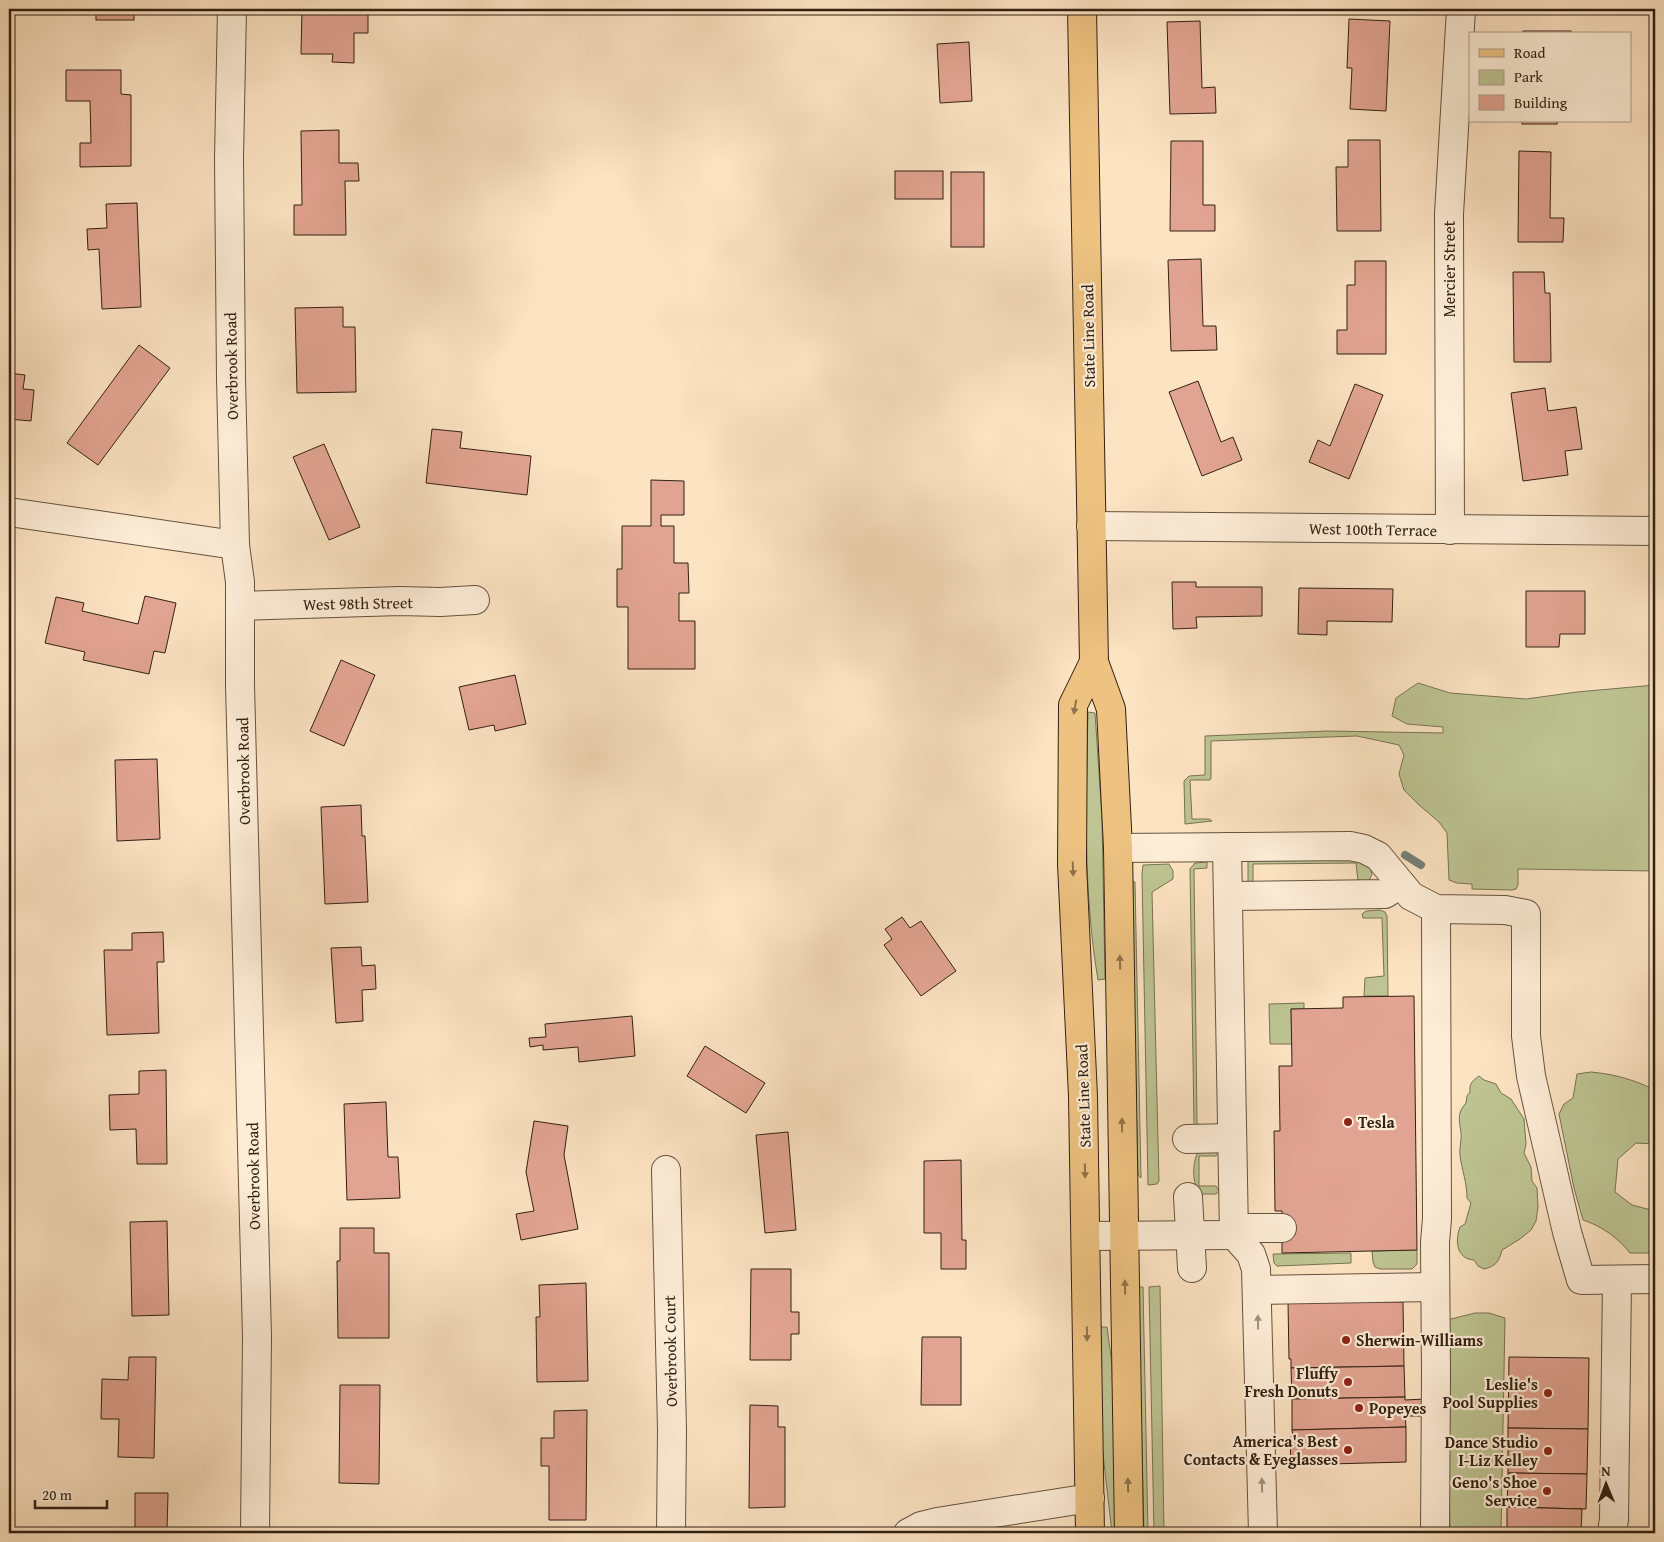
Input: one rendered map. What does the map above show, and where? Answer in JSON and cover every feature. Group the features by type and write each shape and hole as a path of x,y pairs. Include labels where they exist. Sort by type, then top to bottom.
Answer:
{"main road":[{"name":"State Line Road","path":"1082,9 1094,662 1111,709 1118,848 1129,1533"},
{"name":"State Line Road","path":"1090,1533 1084,1096 1072,864 1074,705 1094,662"}],"street":[{"name":"Overbrook Road","path":"232,9 229,168 231,378 235,545 240,582 240,685 257,1336 255,1533"},
{"name":"Mercier Street","path":"1450,530 1449,214 1461,9"},
{"path":"9,512 235,545"},
{"name":"West 100th Terrace","path":"1091,526 1655,531"},
{"name":"West 98th Street","path":"240,606 476,600"},
{"path":"1118,848 1350,846 1364,849 1378,856 1411,896 1436,908 1506,910 1526,914 1526,1036 1530,1066 1567,1232 1580,1280 1655,1279"},
{"path":"1227,847 1234,1231 1251,1254 1256,1269 1264,1533"},
{"path":"1228,896 1384,894 1401,884"},
{"path":"1435,1533 1436,908"},
{"path":"1187,1139 1232,1138"},
{"name":"Overbrook Court","path":"666,1170 672,1430 671,1533"},
{"path":"1188,1197 1192,1268"},
{"path":"1086,1236 1190,1235 1282,1228"},
{"path":"1612,1533 1614,1519 1616,1280"},
{"path":"1258,1290 1435,1287"},
{"path":"908,1533 921,1526 937,1522 1090,1498"}],"green space":[{"path":"1418,683 1450,693 1526,699 1655,685 1655,871 1518,869 1518,885 1516,889 1512,890 1472,889 1472,884 1457,883 1449,880 1447,833 1439,822 1404,790 1399,774 1404,755 1399,745 1357,736 1211,741 1210,780 1190,780 1192,819 1209,819 1212,821 1185,824 1184,781 1189,776 1205,775 1205,736 1328,731 1443,733 1443,727 1407,724 1392,716 1396,698"},
{"path":"1088,712 1095,713 1102,817 1105,979 1098,980 1093,947 1088,880 1086,813"},
{"path":"1355,859 1370,868 1372,874 1369,881 1358,881 1356,863 1253,864 1253,880 1249,885 1248,882 1248,860"},
{"path":"1207,862 1207,868 1194,869 1197,1124 1217,1126 1195,1126 1190,869 1195,863"},
{"path":"1169,864 1173,871 1173,879 1152,892 1159,1181 1157,1184 1148,1185 1142,874 1143,865"},
{"path":"1131,882 1135,882 1141,1178 1138,1175"},
{"path":"1380,910 1385,912 1387,916 1388,996 1364,996 1365,978 1384,976 1382,918 1363,918 1362,914 1366,911"},
{"path":"1304,1003 1304,1009 1291,1009 1292,1044 1270,1044 1269,1004"},
{"path":"1591,1072 1624,1078 1655,1090 1655,1144 1636,1143 1618,1159 1615,1192 1632,1205 1655,1211 1655,1253 1630,1253 1609,1233 1583,1220 1574,1188 1559,1114 1564,1104 1573,1098 1577,1074"},
{"path":"1479,1076 1496,1084 1501,1093 1511,1099 1524,1119 1526,1144 1524,1153 1531,1167 1532,1181 1537,1188 1538,1207 1536,1221 1531,1230 1502,1250 1500,1258 1494,1265 1484,1269 1478,1266 1474,1260 1468,1259 1460,1253 1457,1243 1460,1227 1465,1224 1471,1203 1467,1198 1460,1156 1461,1135 1459,1116 1466,1103 1473,1081"},
{"path":"1200,1149 1218,1151 1216,1156 1199,1156 1199,1186 1216,1186 1219,1191 1216,1194 1201,1194 1196,1185 1194,1165"},
{"path":"1417,1250 1417,1264 1412,1269 1380,1269 1375,1267 1373,1262 1372,1251"},
{"path":"1351,1253 1351,1263 1277,1266 1274,1263 1273,1254"},
{"path":"1160,1286 1164,1533 1154,1533 1149,1287"},
{"path":"1138,1287 1143,1287 1148,1533 1144,1533"},
{"path":"1475,1313 1489,1313 1505,1318 1501,1533 1450,1533 1447,1320"},
{"path":"1100,1327 1107,1327 1112,1364 1116,1533 1112,1533 1101,1437"}],"building":[{"path":"96,9 134,9 134,20 96,20"},
{"path":"302,9 357,9 357,13 368,13 368,33 354,33 354,63 332,62 333,54 301,54"},
{"path":"1349,19 1390,21 1386,111 1350,109 1352,68 1347,68"},
{"path":"1200,21 1202,88 1215,87 1216,113 1170,114 1167,22"},
{"path":"1523,31 1571,31 1571,32"},
{"path":"969,42 972,101 940,103 937,44"},
{"path":"66,70 121,70 121,94 131,95 131,166 80,167 80,143 91,143 90,101 66,101"},
{"path":"1522,122 1557,122 1557,124 1522,124"},
{"path":"339,130 339,163 358,163 359,181 345,181 346,235 294,235 294,205 302,205 301,131"},
{"path":"1348,140 1380,140 1381,231 1337,231 1336,167 1348,167"},
{"path":"1171,141 1203,141 1203,205 1215,205 1215,231 1170,231"},
{"path":"1519,151 1551,152 1550,218 1564,218 1563,242 1518,242"},
{"path":"895,171 943,171 943,199 895,199"},
{"path":"951,172 984,172 984,247 951,247"},
{"path":"137,203 141,307 102,309 99,249 88,250 87,229 107,228 106,204"},
{"path":"1201,259 1203,326 1216,326 1217,350 1171,351 1168,260"},
{"path":"1355,261 1386,261 1386,354 1337,354 1337,330 1347,330 1347,285 1355,285"},
{"path":"1513,272 1544,272 1545,293 1550,293 1551,362 1514,362"},
{"path":"343,307 343,327 355,327 356,392 297,393 295,308"},
{"path":"139,345 170,368 98,465 67,443"},
{"path":"9,373 25,375 23,389 34,390 31,421 9,419"},
{"path":"1198,381 1221,442 1233,437 1242,460 1202,476 1169,392"},
{"path":"1355,384 1383,395 1349,479 1309,462 1318,440 1330,446"},
{"path":"1545,388 1548,411 1576,407 1582,449 1565,451 1568,475 1523,481 1511,393"},
{"path":"432,429 462,432 460,448 531,456 527,495 426,483"},
{"path":"324,444 360,527 329,540 293,457"},
{"path":"651,480 684,481 684,515 661,515 661,526 674,526 674,563 688,563 689,593 679,593 679,621 695,621 695,669 628,669 628,607 617,607 617,569 622,569 622,526 651,526"},
{"path":"1172,582 1196,582 1196,587 1262,587 1262,616 1196,617 1197,628 1173,629"},
{"path":"1299,588 1393,589 1392,622 1327,621 1327,635 1298,634"},
{"path":"1526,591 1585,591 1585,634 1560,634 1559,647 1526,647"},
{"path":"145,596 176,603 165,653 154,651 149,674 83,660 85,652 45,643 56,597 84,603 82,611 138,624"},
{"path":"341,660 375,675 344,746 310,731"},
{"path":"515,675 526,724 495,731 494,725 469,730 459,687"},
{"path":"157,759 160,839 117,841 115,760"},
{"path":"361,805 362,836 365,836 368,902 325,904 321,807"},
{"path":"902,917 910,928 921,921 956,971 921,996 884,945 892,939 885,929"},
{"path":"163,932 164,962 157,962 159,1033 107,1035 104,950 132,950 132,933"},
{"path":"361,947 362,966 375,965 376,989 362,990 363,1021 336,1023 331,948"},
{"name":"Tesla","path":"1414,996 1417,1250 1282,1253 1282,1211 1275,1211 1274,1131 1280,1131 1279,1066 1292,1066 1291,1009 1343,1008 1343,997"},
{"path":"632,1016 635,1056 579,1062 578,1047 543,1050 543,1045 530,1047 529,1038 546,1037 545,1024"},
{"path":"705,1046 765,1083 746,1113 687,1076"},
{"path":"166,1070 167,1164 137,1164 136,1129 110,1130 109,1095 139,1094 139,1071"},
{"path":"386,1102 388,1157 398,1157 400,1198 347,1200 344,1104"},
{"path":"534,1121 568,1126 564,1155 578,1229 521,1240 516,1214 534,1211 526,1172"},
{"path":"788,1132 796,1230 765,1233 756,1135"},
{"path":"961,1160 962,1240 966,1240 966,1269 941,1269 941,1233 924,1233 924,1161"},
{"path":"167,1221 169,1315 132,1316 130,1222"},
{"path":"340,1228 374,1228 374,1253 389,1253 389,1338 338,1338 337,1261 340,1261"},
{"path":"751,1269 791,1269 791,1312 799,1312 799,1334 791,1334 791,1360 750,1360"},
{"path":"586,1283 588,1381 537,1382 536,1317 540,1317 539,1285"},
{"name":"Sherwin-Williams","path":"1288,1302 1403,1302 1404,1366 1291,1368 1291,1359 1289,1359"},
{"path":"922,1337 961,1337 961,1405 921,1405"},
{"path":"129,1357 156,1357 154,1458 118,1457 119,1419 101,1419 102,1379 128,1380"},
{"name":"Leslie's Pool Supplies","path":"1509,1357 1589,1358 1588,1429 1508,1428"},
{"name":"Fluffy Fresh Donuts","path":"1404,1366 1405,1397 1292,1399 1291,1368"},
{"path":"340,1385 380,1385 379,1484 339,1483"},
{"name":"Popeyes","path":"1405,1397 1405,1400 1425,1399 1426,1416 1405,1416 1406,1427 1292,1430 1292,1399"},
{"path":"750,1405 778,1406 778,1427 785,1427 785,1507 749,1508"},
{"path":"587,1410 586,1520 549,1520 549,1466 541,1466 541,1438 554,1438 554,1411"},
{"name":"America's Best Contacts & Eyeglasses","path":"1406,1427 1406,1462 1291,1465 1290,1437 1293,1437 1292,1430"},
{"name":"Dance Studio I-Liz Kelley","path":"1508,1428 1588,1429 1587,1474 1508,1473"},
{"name":"Geno's Shoe Service","path":"1508,1473 1587,1474 1586,1509 1507,1507"},
{"path":"135,1493 168,1493 167,1531 171,1531 171,1533 135,1533"},
{"path":"1507,1507 1582,1509 1581,1533 1507,1533"},
{"path":"332,1528 363,1528 363,1533 332,1533"}],"waterway":[{"path":"1405,855 1421,865"}],"place":[{"name":"Tesla","path":"1348,1122"},
{"name":"Sherwin-Williams","path":"1346,1340"},
{"name":"Fluffy Fresh Donuts","path":"1348,1382"},
{"name":"Leslie's Pool Supplies","path":"1548,1393"},
{"name":"Popeyes","path":"1359,1408"},
{"name":"America's Best Contacts & Eyeglasses","path":"1348,1450"},
{"name":"Dance Studio I-Liz Kelley","path":"1548,1451"},
{"name":"Geno's Shoe Service","path":"1547,1491"}]}
